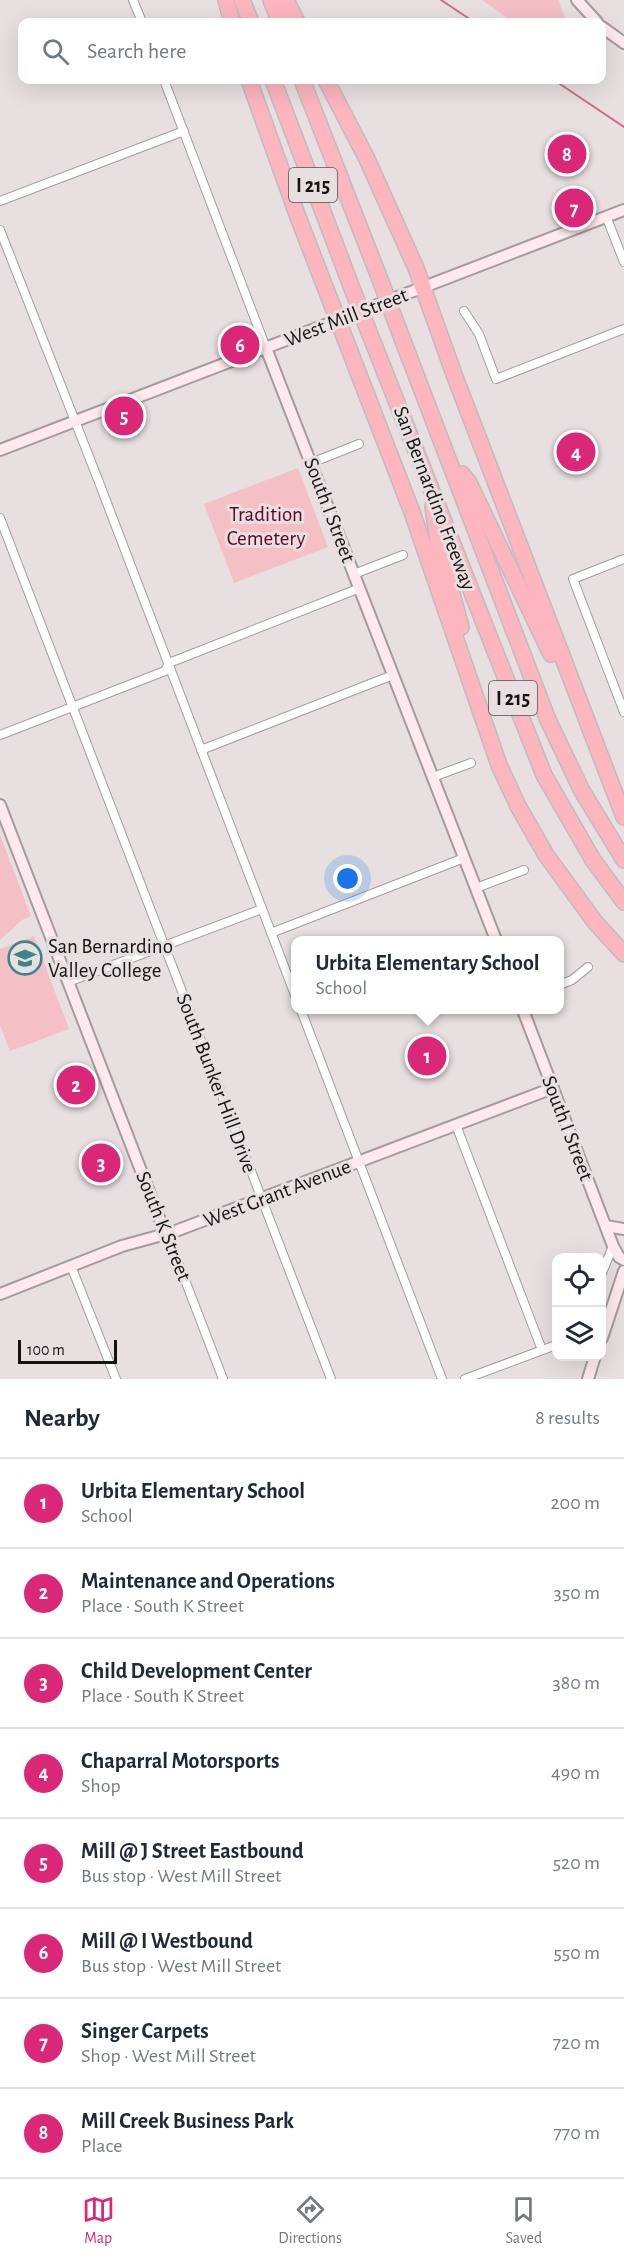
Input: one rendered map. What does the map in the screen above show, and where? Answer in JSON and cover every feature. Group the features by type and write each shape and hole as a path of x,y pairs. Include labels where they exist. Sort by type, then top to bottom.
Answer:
{"highway":[{"path":"226,0 231,18"},
{"path":"242,0 249,18"},
{"path":"271,0 278,18"},
{"path":"286,0 295,18"},
{"path":"250,84 337,320 412,512 499,765 518,806 546,855 595,922 624,954"},
{"name":"San Bernardino Freeway","path":"275,84 353,291 544,775 593,860 624,902"},
{"name":"San Bernardino Freeway","path":"304,84 548,720 582,791 624,860"},
{"path":"328,84 382,191 416,268 624,817"},
{"path":"449,458 469,483 558,668 603,779 613,793"},
{"path":"429,481 438,542 491,723 516,789 546,855"}],"street":[{"path":"134,0 141,18"},
{"path":"577,0 593,18"},
{"path":"606,30 624,44"},
{"name":"South I Street","path":"166,84 494,936"},
{"path":"0,201 184,131"},
{"name":"West Mill Street","path":"0,450 624,210"},
{"path":"606,216 624,262"},
{"path":"0,230 169,663 291,985"},
{"path":"464,310 479,334 496,379 624,329"},
{"path":"311,463 359,444"},
{"name":"South Bunker Hill Drive","path":"0,518 331,1379"},
{"path":"354,574 403,555"},
{"path":"624,559 573,579 624,709"},
{"path":"0,735 165,671 169,663 360,588"},
{"path":"201,750 393,675"},
{"path":"433,777 471,763"},
{"name":"South K Street","path":"0,805 223,1379"},
{"path":"271,933 464,858"},
{"path":"476,888 524,870"},
{"path":"68,982 262,909"},
{"path":"564,983 588,968"},
{"path":"302,1014 442,1379"},
{"name":"South I Street","path":"525,1014 613,1246 619,1257 624,1260"},
{"name":"West Grant Avenue","path":"0,1294 122,1246 173,1232 262,1199 553,1088"},
{"path":"456,1125 542,1350"},
{"path":"606,1226 624,1229"},
{"path":"606,1263 613,1246"},
{"path":"71,1266 116,1379"},
{"path":"606,1326 624,1271"},
{"path":"465,1379 552,1346"},
{"path":"588,1379 593,1361"}],"green space":[{"path":"482,0 558,0 565,18 507,18"},
{"name":"Tradition Cemetery","path":"298,468 328,547 234,583 204,504"},
{"path":"0,835 31,916 22,920 0,940"},
{"path":"34,936 69,1029 10,1051 0,1025 0,949"}],"waterway":[{"path":"441,0 468,18"},
{"path":"560,84 624,127"}],"place":[{"name":"Mill Creek Business Park","path":"567,154"},
{"name":"Singer Carpets","path":"574,208"},
{"name":"Mill @ I Westbound","path":"240,345"},
{"name":"Mill @ J Street Eastbound","path":"124,416"},
{"name":"Chaparral Motorsports","path":"576,452"},
{"name":"San Bernardino Valley College","path":"25,958"},
{"name":"Urbita Elementary School","path":"427,1056"},
{"name":"Maintenance and Operations","path":"76,1085"},
{"name":"Child Development Center","path":"101,1163"}]}
